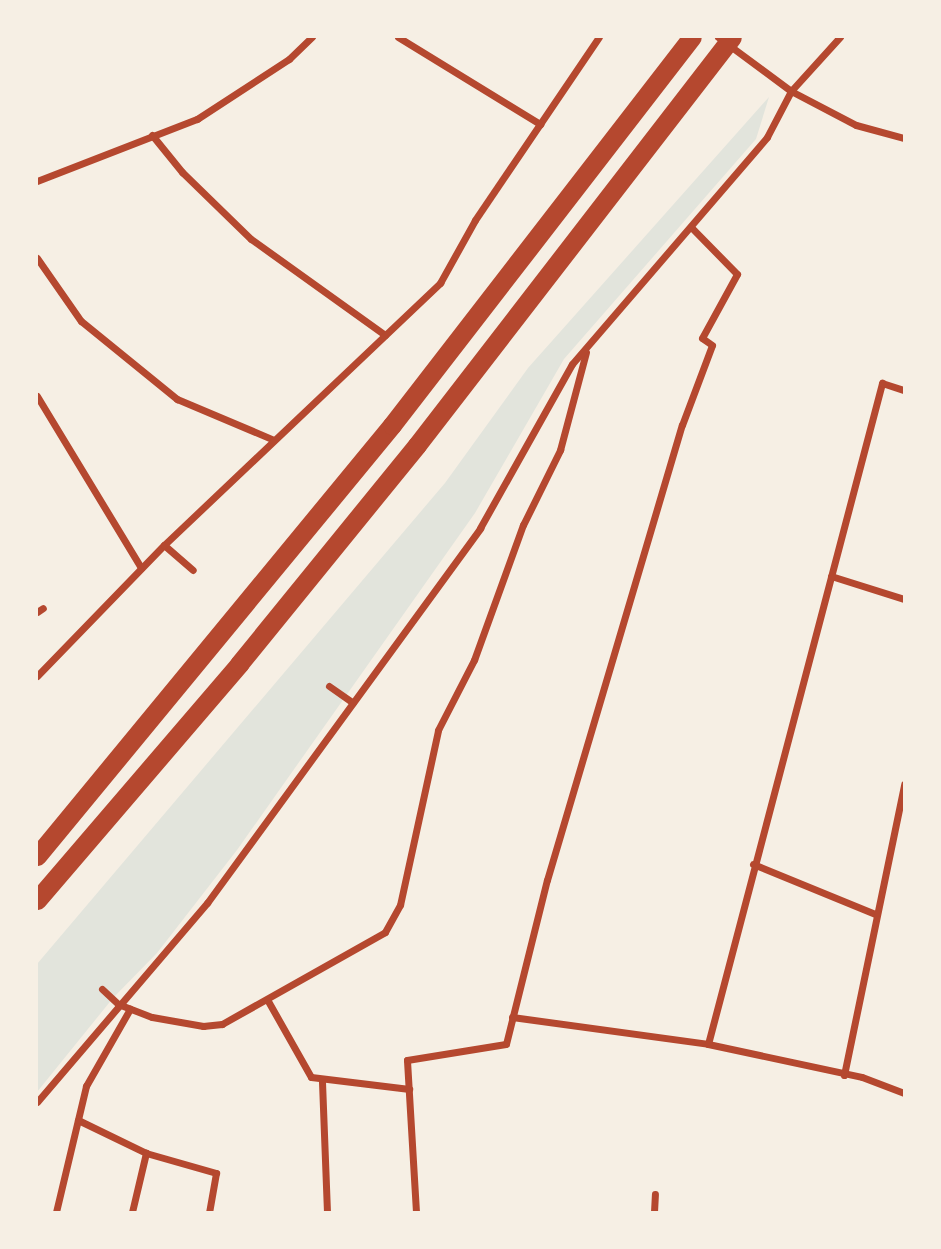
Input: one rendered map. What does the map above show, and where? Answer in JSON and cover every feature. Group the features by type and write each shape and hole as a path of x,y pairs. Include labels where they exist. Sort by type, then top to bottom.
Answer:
{"highway":[{"path":"556,217 676,37"},
{"path":"37,856 234,621 556,217 692,37"},
{"path":"37,900 239,664 644,154 732,37"},
{"path":"644,154 749,37"}],"street":[{"path":"37,181 197,119 289,59 312,37"},
{"path":"398,37 540,124"},
{"path":"37,676 164,545 440,283 475,220 599,37"},
{"path":"719,37 791,90 856,125 904,138"},
{"path":"37,1102 88,1048 118,1004 207,902 353,703 480,528 553,397 586,348 767,137 791,90 840,37"},
{"path":"152,135 182,172 251,239 385,335"},
{"path":"416,1212 407,1060 506,1044 547,880 682,425 712,345 702,338 737,274 691,227"},
{"path":"37,258 81,321 177,399 274,440"},
{"path":"102,989 118,1004 130,1009 203,1026 222,1024 268,1001 385,932 400,905 438,730 474,660 523,525 560,450 586,348"},
{"path":"708,1044 753,864 882,383 904,390"},
{"path":"37,396 141,568"},
{"path":"164,545 193,570"},
{"path":"831,576 904,599"},
{"path":"329,686 353,703"},
{"path":"844,1075 875,914 904,784"},
{"path":"753,864 875,914"},
{"path":"268,1001 311,1077 322,1082 409,1089"},
{"path":"56,1212 86,1086 130,1009"},
{"path":"513,1017 708,1044 844,1075 904,1093"},
{"path":"322,1082 327,1212"},
{"path":"78,1120 146,1153 216,1173 209,1212"},
{"path":"131,1212 146,1153"},
{"path":"654,1212 655,1194"}],"shaded area":[{"path":"769,97 756,139 564,359 475,513 237,850 157,953 113,998 37,1092 37,964 445,483 528,368"}]}
